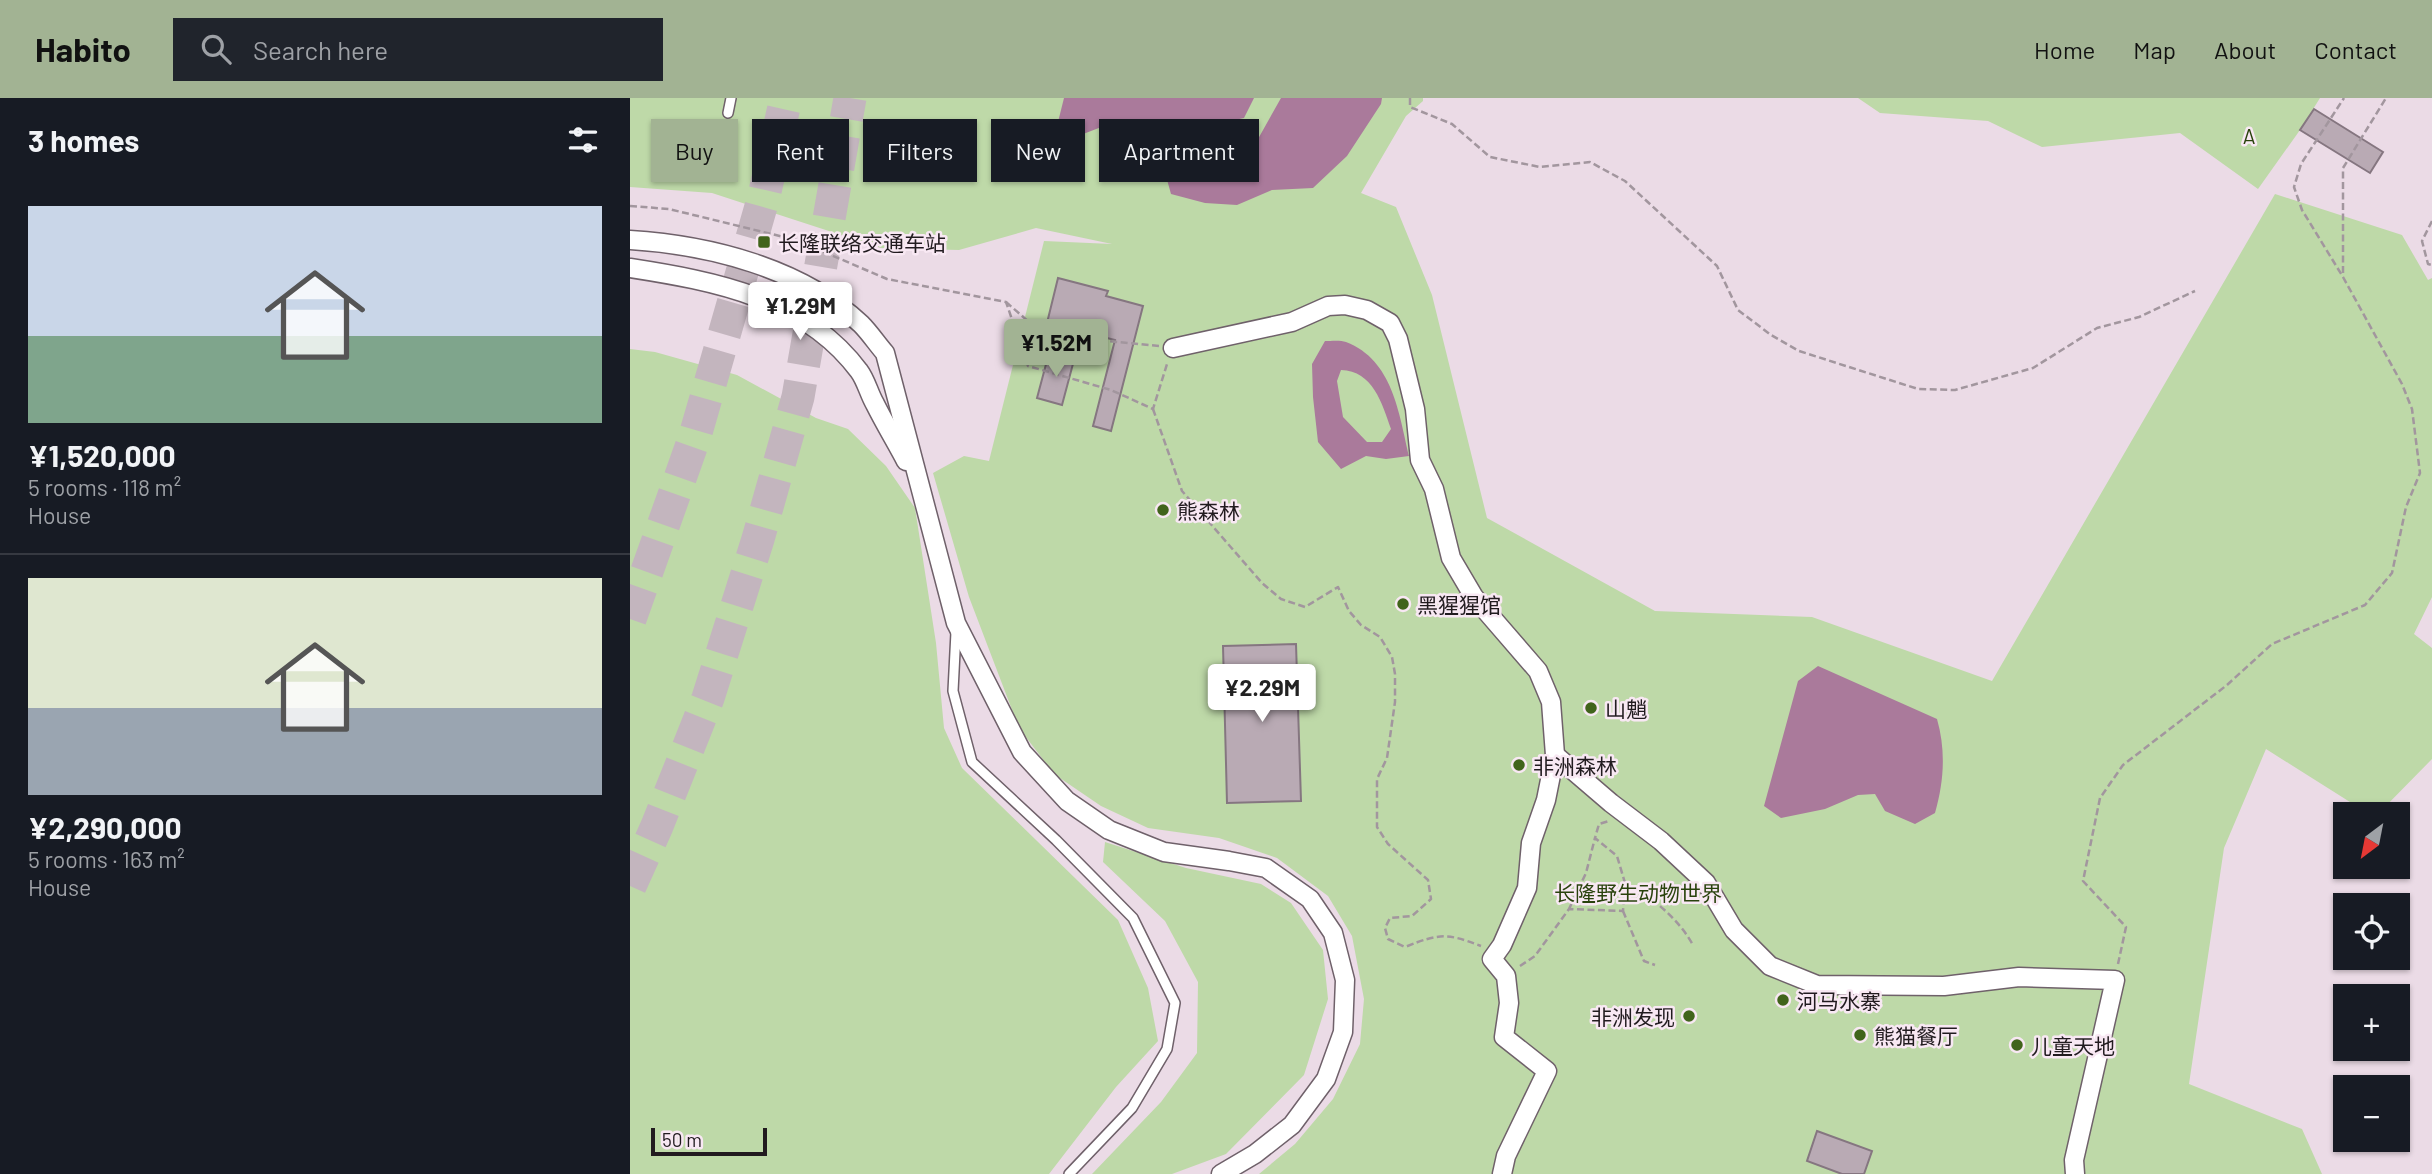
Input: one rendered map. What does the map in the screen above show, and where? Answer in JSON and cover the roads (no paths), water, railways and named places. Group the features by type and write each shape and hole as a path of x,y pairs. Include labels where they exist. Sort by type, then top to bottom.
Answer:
{"street":[{"path":"630,240 735,257 786,276 817,293 861,325 885,353 956,623 1022,752 1067,801 1109,830 1164,852 1266,868 1310,899 1333,933 1345,980 1343,1032 1326,1079 1292,1125 1255,1154 1222,1174"},
{"path":"630,268 685,276 769,301 803,320 838,346 861,373 918,482"},
{"path":"1173,348 1293,322 1328,306 1345,304 1367,310 1390,323 1398,338 1412,396 1420,460 1434,489 1451,558 1474,597 1538,671 1551,702 1555,755 1546,800 1531,842 1527,888 1502,946 1492,959 1506,976 1509,1003 1504,1037 1547,1071 1506,1156 1502,1174"},
{"path":"1555,755 1661,841 1706,883 1734,930 1770,966 1816,985 1944,986 2019,977 2115,981 2074,1160 2075,1174"}],"lane":[{"path":"728,113 731,98"},
{"path":"956,623 953,691 972,762 1056,840 1132,918 1175,1003 1167,1049 1132,1108 1069,1174"}],"tunnel":[{"path":"630,619 695,436 764,196 786,98"},
{"path":"630,886 708,698 758,539 798,397 850,98"}],"place":[{"name":"长隆联络交通车站","path":"764,242"},
{"name":"熊森林","path":"1163,510"},
{"name":"黑猩猩馆","path":"1403,604"},
{"name":"山魈","path":"1591,708"},
{"name":"非洲森林","path":"1519,765"},
{"name":"河马水寨","path":"1783,1000"},
{"name":"非洲发现","path":"1689,1016"},
{"name":"熊猫餐厅","path":"1860,1035"},
{"name":"儿童天地","path":"2017,1045"}],"park label":[{"name":"A","path":"2249,135"},
{"name":"长隆野生动物世界","path":"1638,892"}]}
